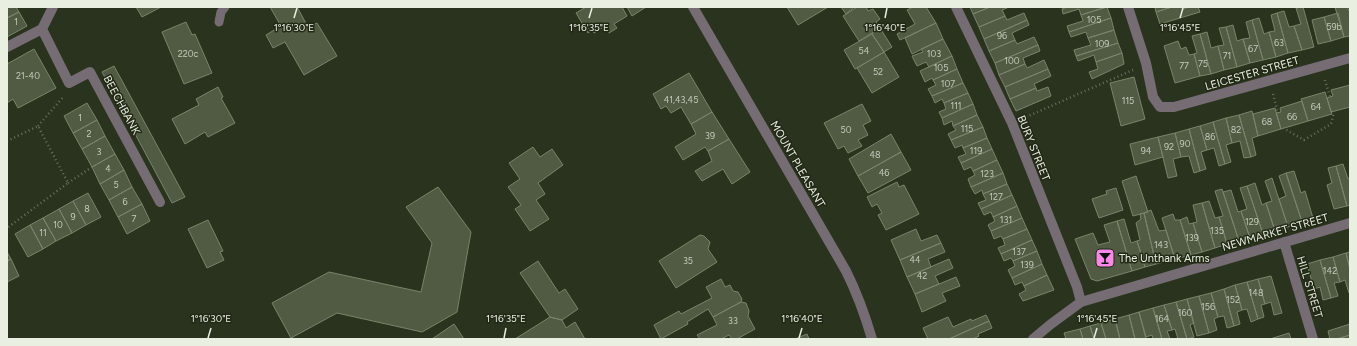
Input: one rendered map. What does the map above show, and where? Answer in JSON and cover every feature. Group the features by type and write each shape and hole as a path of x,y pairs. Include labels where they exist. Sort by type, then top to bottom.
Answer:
{"street":[{"path":"7,47 42,29 53,7"},
{"name":"MOUNT PLEASANT","path":"693,7 846,271 857,293 872,339"},
{"name":"BURY STREET","path":"956,7 1012,123 1077,287 1081,302"},
{"path":"1128,7 1146,63"},
{"path":"42,29 69,83"},
{"name":"LEICESTER STREET","path":"1146,63 1153,97 1160,107 1174,107 1350,58"},
{"name":"BEECHBANK","path":"69,83 90,72 160,202"},
{"name":"NEWMARKET STREET","path":"1033,339 1081,302 1350,223"},
{"name":"HILL STREET","path":"1284,242 1313,339"}],"lane":[{"path":"219,22 221,12 225,7"}],"path":[{"path":"1012,123 1146,63"},
{"path":"7,141 38,126 67,93 69,83"},
{"path":"1283,128 1304,140 1331,124 1334,112"},
{"path":"38,126 68,183"},
{"path":"7,228 92,167"}],"building":[{"path":"7,7 16,7 19,12 7,18"},
{"path":"136,7 161,7 142,17"},
{"path":"270,7 297,7 308,27 317,23 337,56 304,75 285,42 273,48 266,35 281,26"},
{"path":"586,7 622,7 627,16 614,24 617,28 609,33 605,26 594,33 592,30 588,33 576,13"},
{"path":"627,7 646,7 632,16"},
{"path":"787,7 828,7 798,25"},
{"path":"841,7 854,7 846,14"},
{"path":"857,7 866,7 868,11 873,9 880,19 876,22 880,28 859,41 843,16"},
{"path":"913,7 926,7 936,23 900,40 897,34 915,24 907,10"},
{"path":"970,7 990,7 973,14"},
{"path":"990,7 1009,7 1002,10 1005,16 979,27 973,14"},
{"path":"1067,7 1106,7 1081,15 1079,9 1063,14 1062,9"},
{"path":"1107,7 1111,18 1069,32 1067,26 1083,21 1081,15"},
{"path":"1155,7 1172,7 1156,12"},
{"path":"1172,7 1182,7 1182,9 1198,7 1200,12 1160,24 1156,12"},
{"path":"1303,7 1314,47 1302,50 1294,26 1301,24 1296,8"},
{"path":"1335,7 1347,7 1350,12 1350,36 1344,37"},
{"path":"1284,11 1289,27 1294,26 1302,50 1288,53 1277,13"},
{"path":"19,12 27,26 7,37 7,18"},
{"path":"1024,13 1027,20 984,39 979,27 1005,16 1007,20"},
{"path":"1277,13 1288,53 1276,57 1269,32 1275,31 1271,15"},
{"path":"1338,13 1344,37 1331,41 1324,17"},
{"path":"1324,17 1331,41 1318,44 1312,20"},
{"path":"1111,18 1114,30 1088,38 1086,32 1071,37 1069,32"},
{"path":"1259,18 1264,34 1269,32 1276,57 1263,60 1252,20"},
{"path":"1027,20 1029,25 1012,33 1015,40 989,51 984,39"},
{"path":"1252,20 1263,60 1250,63 1243,39 1250,38 1246,22"},
{"path":"186,22 192,35 195,34 212,73 184,84 162,32"},
{"path":"936,23 943,39 912,54 905,38"},
{"path":"1233,25 1237,41 1243,39 1250,63 1237,67 1226,27"},
{"path":"1226,27 1237,67 1224,70 1218,46 1224,45 1219,28"},
{"path":"880,28 892,47 884,52 872,34"},
{"path":"1114,30 1118,43 1076,56 1074,50 1091,45 1088,38"},
{"path":"1207,32 1211,48 1218,46 1224,70 1211,74 1200,34"},
{"path":"872,34 884,52 855,69 844,50"},
{"path":"1200,34 1211,74 1200,76 1194,54 1197,53 1192,36"},
{"path":"1034,37 1038,45 995,63 989,51 1015,40 1017,44"},
{"path":"943,39 952,56 929,67 926,62 917,66 912,56 923,52 921,49"},
{"path":"1178,41 1181,49 1186,47 1189,55 1194,54 1200,76 1175,83 1164,46"},
{"path":"1118,43 1122,53 1096,62 1094,55 1078,61 1076,56"},
{"path":"1038,45 1040,51 1023,58 1025,64 999,75 995,63"},
{"path":"34,49 56,88 18,108 13,99 7,103 7,64"},
{"path":"884,52 899,77 872,93 857,68"},
{"path":"1122,53 1124,64 1092,79 1089,72 1098,69 1096,62"},
{"path":"952,56 957,69 925,82 920,71"},
{"path":"1044,60 1048,69 1005,87 999,75 1025,64 1027,68"},
{"path":"114,66 185,197 172,203 102,72"},
{"path":"957,69 963,83 932,96 928,89 936,85 933,80"},
{"path":"1048,69 1051,76 1034,84 1036,88 1010,99 1005,87"},
{"path":"689,73 712,112 691,124 681,107 671,113 666,106 661,109 653,94"},
{"path":"1134,77 1145,119 1121,126 1110,83"},
{"path":"963,83 968,93 944,103 942,99 935,103 932,96"},
{"path":"1350,85 1350,107 1331,112 1327,98 1333,96 1331,90"},
{"path":"218,87 223,97 221,98 235,123 208,137 205,132 185,144 172,119 199,105 196,99"},
{"path":"1048,87 1051,96 1016,111 1010,99 1036,88 1037,91"},
{"path":"1325,92 1332,114 1308,121 1301,99"},
{"path":"968,93 973,104 942,118 939,112 946,109 944,103"},
{"path":"1302,101 1308,121 1281,129 1276,113 1281,112 1280,108"},
{"path":"87,103 97,120 73,133 64,116"},
{"path":"862,104 871,121 863,125 868,135 858,140 862,146 848,153 844,146 838,149 824,123"},
{"path":"973,104 977,115 953,126 952,121 944,125 942,118"},
{"path":"1275,108 1281,129 1258,136 1253,114"},
{"path":"1252,111 1258,136 1252,138 1256,155 1251,157 1239,115"},
{"path":"712,112 729,139 708,151 705,147 683,160 675,147 696,134 691,124"},
{"path":"977,115 983,127 951,140 948,134 956,130 953,126"},
{"path":"1239,115 1251,157 1244,158 1240,141 1232,143 1226,118"},
{"path":"1226,118 1232,143 1226,145 1231,162 1225,164 1213,122"},
{"path":"97,120 105,136 82,149 73,133"},
{"path":"1213,122 1225,164 1219,166 1214,148 1207,150 1200,126"},
{"path":"1200,126 1207,150 1201,152 1206,169 1200,171 1189,129"},
{"path":"983,127 987,138 963,148 962,145 955,148 951,140"},
{"path":"1189,129 1200,171 1194,173 1189,156 1181,157 1175,133"},
{"path":"1175,133 1181,157 1173,159 1177,176 1168,178 1158,137"},
{"path":"891,134 901,152 858,176 849,159"},
{"path":"105,136 115,154 92,167 82,149"},
{"path":"1158,137 1163,157 1135,165 1130,144"},
{"path":"987,138 992,149 961,163 958,157 966,154 963,148"},
{"path":"729,139 750,172 732,184 723,169 702,181 695,171 712,161 708,151"},
{"path":"533,147 540,157 552,149 563,165 538,183 545,194 536,200 549,219 530,231 515,209 521,205 508,187 520,179 509,163"},
{"path":"992,149 997,160 973,171 971,167 964,170 961,163"},
{"path":"901,152 911,170 868,193 858,176"},
{"path":"115,154 124,170 100,184 92,167"},
{"path":"997,160 1003,173 971,187 968,179 975,175 973,171"},
{"path":"1343,164 1348,179 1350,178 1350,205 1347,206 1336,166"},
{"path":"1336,166 1347,206 1334,209 1327,185 1332,183 1328,168"},
{"path":"124,170 132,187 109,200 100,184"},
{"path":"1294,171 1301,193 1305,191 1313,218 1302,222 1286,173"},
{"path":"1003,173 1007,184 983,194 982,190 975,194 971,187"},
{"path":"1286,173 1302,222 1288,227 1279,199 1286,196 1279,176"},
{"path":"1136,176 1148,212 1133,216 1122,181"},
{"path":"1272,178 1288,227 1275,231 1266,203 1272,201 1265,181"},
{"path":"897,182 899,187 904,185 919,214 886,230 878,215 882,213 877,204 872,207 867,197"},
{"path":"1255,183 1262,205 1266,203 1275,231 1263,234 1247,186"},
{"path":"1007,184 1012,195 981,209 978,203 986,200 983,194"},
{"path":"1247,186 1263,234 1250,238 1241,211 1247,209 1240,188"},
{"path":"132,187 142,204 118,217 109,200"},
{"path":"438,187 471,232 457,312 422,332 337,313 291,338 272,303 329,272 421,292 432,243 406,207"},
{"path":"1116,188 1123,210 1099,218 1092,199 1107,194 1106,191"},
{"path":"1222,189 1239,241 1227,244 1219,217 1223,216 1215,191"},
{"path":"1231,190 1238,212 1241,211 1250,238 1239,241 1223,192"},
{"path":"88,193 101,217 86,225 73,201"},
{"path":"1012,195 1017,206 993,217 991,212 984,215 981,209"},
{"path":"73,201 86,225 72,233 59,209"},
{"path":"1209,201 1215,218 1219,217 1227,244 1215,248 1202,203"},
{"path":"1202,203 1215,248 1202,252 1193,223 1197,222 1193,205"},
{"path":"142,204 150,221 127,234 118,217"},
{"path":"1017,206 1022,218 991,231 988,225 995,221 993,217"},
{"path":"59,209 72,233 56,241 43,218"},
{"path":"1151,210 1159,231 1166,230 1175,259 1156,264 1144,213"},
{"path":"1144,213 1156,264 1145,267 1137,241 1140,240 1136,223 1141,219 1140,214"},
{"path":"1173,214 1175,220 1180,220 1191,255 1175,259 1162,218"},
{"path":"1187,217 1189,224 1193,223 1202,252 1191,255 1180,220"},
{"path":"43,218 56,241 43,249 30,225"},
{"path":"1022,218 1027,229 1003,239 1001,236 994,239 991,231"},
{"path":"1124,219 1131,243 1137,241 1145,267 1132,271 1117,221"},
{"path":"208,220 223,251 220,252 224,260 207,268 188,229"},
{"name":"The Unthank Arms","path":"1117,221 1132,271 1097,281 1091,279 1075,239 1093,233 1098,245 1110,242 1104,225"},
{"path":"30,225 43,249 28,257 15,234"},
{"path":"916,229 921,241 937,235 941,243 900,260 891,240"},
{"path":"1027,229 1032,240 1001,254 998,248 1005,245 1003,239"},
{"path":"700,235 704,236 710,242 708,249 717,262 676,288 659,261"},
{"path":"1032,240 1037,251 1013,261 1011,258 1004,261 1001,254"},
{"path":"941,243 945,252 928,259 931,267 907,277 900,260"},
{"path":"1037,251 1042,264 1012,278 1008,270 1015,266 1013,261"},
{"path":"7,252 11,259 7,261"},
{"path":"1350,252 1350,269 1346,253"},
{"path":"1346,253 1350,269 1349,293 1345,280 1340,282 1333,257"},
{"path":"1333,257 1340,282 1334,283 1338,296 1331,298 1320,260"},
{"path":"11,259 19,276 7,282 7,261"},
{"path":"949,259 953,268 935,276 939,284 915,294 907,277"},
{"path":"1320,260 1331,298 1323,300 1320,287 1314,289 1307,264"},
{"path":"538,261 559,293 565,289 578,309 562,320 550,317 520,273"},
{"path":"1042,264 1047,275 1024,286 1022,282 1015,285 1012,278"},
{"path":"1047,275 1054,290 1023,301 1019,294 1026,290 1024,286"},
{"path":"1271,276 1282,313 1274,315 1271,302 1265,304 1258,279"},
{"path":"956,277 960,286 942,293 946,301 922,312 915,294"},
{"path":"721,279 725,287 730,285 733,291 738,292 742,299 741,302 713,317 708,309 687,322 688,324 661,339 654,325 679,311 681,314 712,298 706,287"},
{"path":"1258,279 1265,304 1261,305 1264,317 1258,319 1247,282"},
{"path":"1247,282 1258,319 1251,322 1247,309 1242,310 1235,285"},
{"path":"1235,285 1242,310 1237,312 1240,324 1234,326 1224,289"},
{"path":"1224,289 1234,326 1227,328 1224,316 1218,317 1211,293"},
{"path":"1211,293 1218,317 1214,319 1217,330 1209,333 1199,296"},
{"path":"1199,296 1209,333 1197,336 1187,299"},
{"path":"1187,299 1194,323 1190,325 1194,337 1187,339 1176,302"},
{"path":"741,302 746,303 749,311 748,316 755,329 737,339 732,339 729,335 721,339 700,339 697,335 717,325 713,317"},
{"path":"1176,302 1187,339 1178,339 1175,329 1172,330 1164,305"},
{"path":"1164,305 1172,330 1167,331 1170,339 1162,339 1153,308"},
{"path":"1153,308 1162,339 1153,339 1152,335 1146,337 1139,312"},
{"path":"1139,312 1146,339 1135,339 1129,315"},
{"path":"986,315 989,321 949,339 928,339 923,328 948,317 953,327 971,319 972,321"},
{"path":"1129,315 1135,339 1120,339 1115,319"},
{"path":"550,317 562,320 566,328 575,322 585,339 515,339"},
{"path":"1115,319 1120,339 1106,339 1101,323"},
{"path":"989,321 992,328 978,334 979,336 973,339 949,339"},
{"path":"1101,323 1106,339 1094,339 1090,326"},
{"path":"454,324 464,339 432,339"},
{"path":"1350,324 1350,335 1337,339 1330,339 1328,331"},
{"path":"1090,326 1094,339 1083,339 1080,329"},
{"path":"1080,329 1083,339 1066,339 1064,333"},
{"path":"1289,333 1291,339 1270,339"},
{"path":"807,334 809,339 795,339"},
{"path":"1350,335 1350,339 1337,339"}],"place":[{"name":"The Unthank Arms","path":"1105,258"}]}
